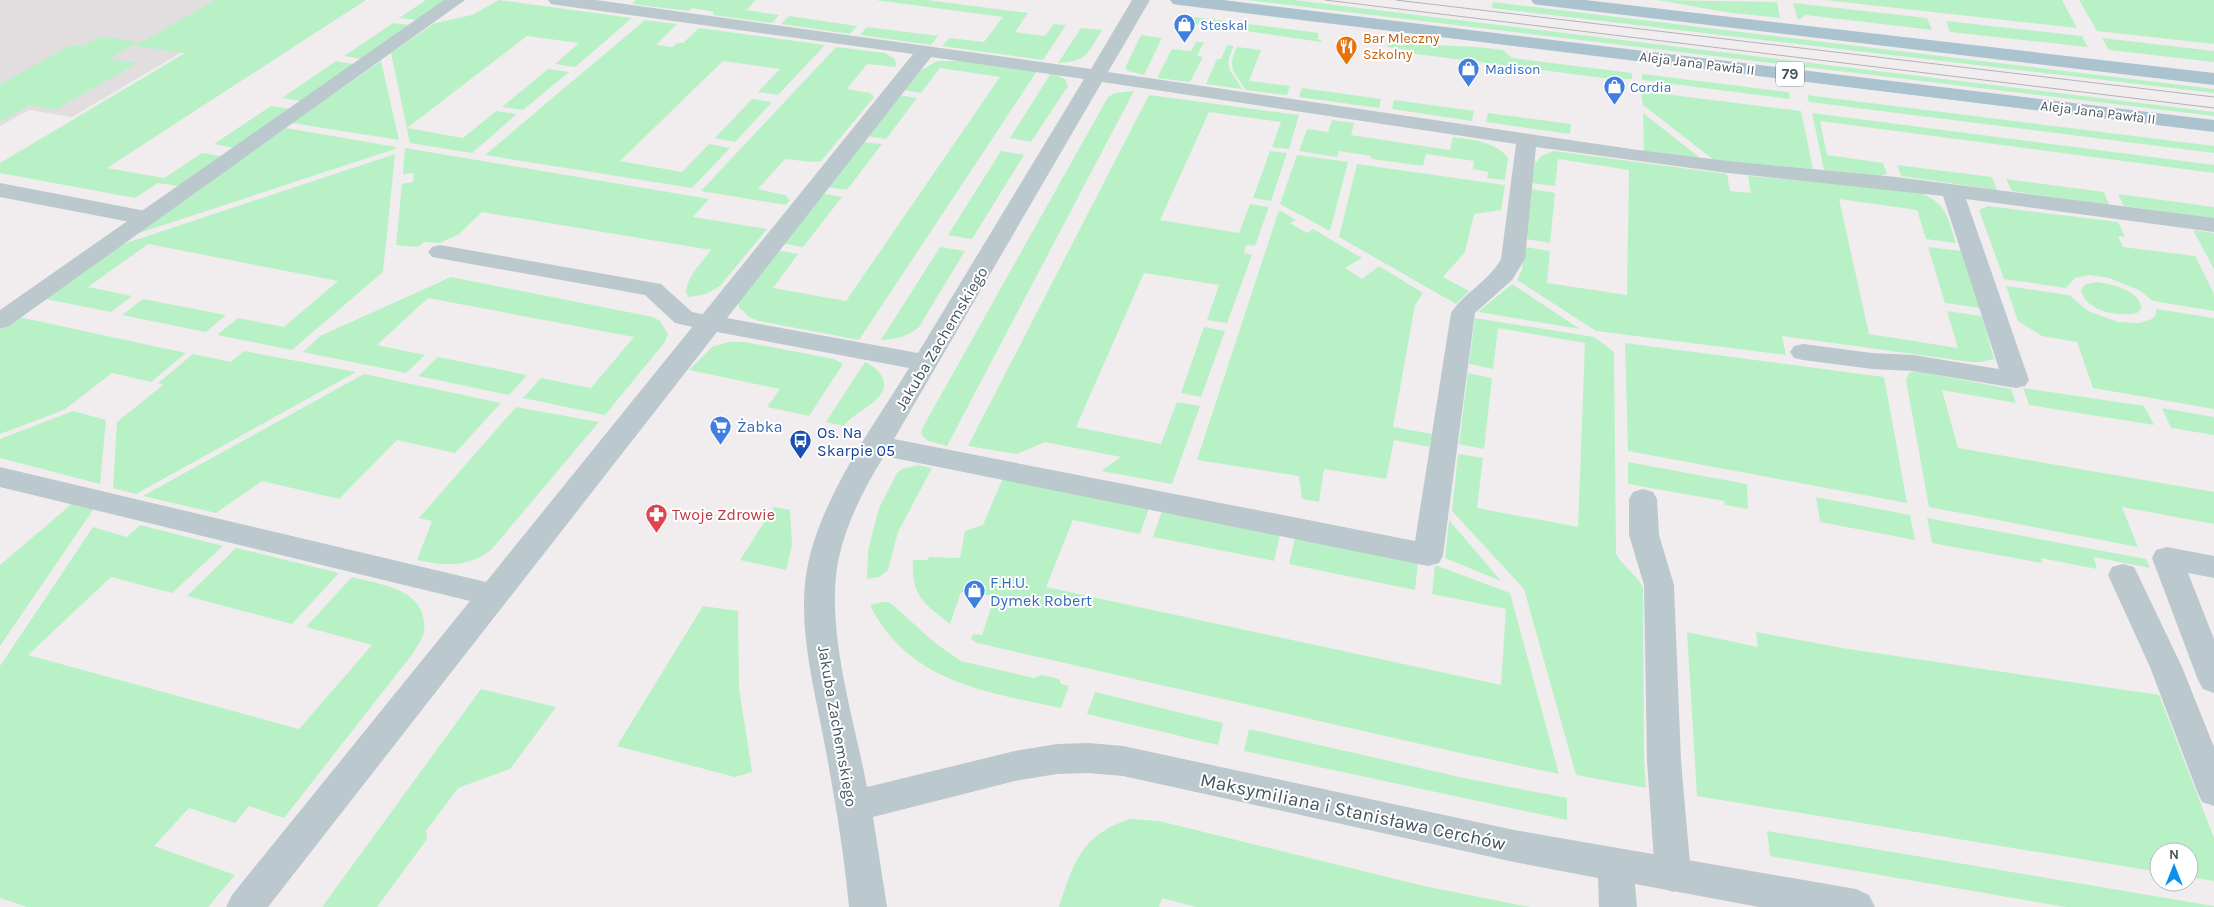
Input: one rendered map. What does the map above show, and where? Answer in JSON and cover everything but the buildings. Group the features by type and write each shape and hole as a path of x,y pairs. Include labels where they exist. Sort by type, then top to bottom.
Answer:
{"main road":[{"name":"Aleja Jana Pawła II","path":"1179,0 2214,126"},
{"path":"1540,0 2214,79"}],"street":[{"path":"0,321 456,0"},
{"path":"557,0 1047,67 1146,84 1715,166 1829,176 1952,190 2214,226"},
{"name":"Jakuba Zachemskiego","path":"868,907 853,806 821,627 820,587 824,564 837,518 847,496 1141,0"},
{"path":"245,907 492,595 711,323 926,50"},
{"path":"877,445 1428,555 1464,314 1468,306 1504,275 1513,259 1527,138"},
{"path":"0,190 146,218"},
{"path":"1803,352 1872,361 1913,363 2016,380 1952,190"},
{"path":"440,252 653,289 684,318 926,363"},
{"path":"0,476 492,595"},
{"path":"1643,499 1644,535 1659,586 1664,761 1673,875"},
{"path":"2214,567 2167,558 2214,680"},
{"path":"2123,575 2166,667 2214,791"},
{"name":"Maksymiliana i Stanisława Cerchów","path":"853,806 1015,766 1057,759 1089,758 1123,761 1514,846 1856,907"},
{"path":"1615,865 1618,907"}],"shaded area":[{"path":"0,0 270,0 72,117 29,110 0,126"}],"green space":[{"path":"215,0 366,0 107,168 164,178 202,153 222,156 178,186 158,183 135,198 0,173 0,163 185,53 135,46"},
{"path":"426,0 445,0 416,20 399,18"},
{"path":"499,0 632,18 575,67 555,64 579,43 527,36 407,128 463,138 496,111 517,114 472,153 410,143 391,53 435,23 472,15"},
{"path":"636,0 756,0 746,10 779,15 772,23 713,15 714,12 692,8 689,11 632,4"},
{"path":"875,0 927,0 1028,13 1015,32 1045,36 1054,24 1066,25 1043,60 942,46 949,38 984,42 1003,17"},
{"path":"1247,0 1294,0 2214,112 2214,116"},
{"path":"1657,0 1777,2 1780,18 1725,12"},
{"path":"1825,0 2062,0 2077,28"},
{"path":"2079,0 2214,0 2214,44 2097,31"},
{"path":"1493,2 2214,89 2214,93 1492,8"},
{"path":"1793,3 1927,18 1932,30 1806,15 1798,20"},
{"path":"789,16 857,26 850,34 781,24"},
{"path":"1194,17 1319,33 1317,39 1321,40 1321,42 1191,23"},
{"path":"645,20 677,24 656,45 672,47 677,43 683,43 699,28 825,45 778,95 758,92 780,69 723,61 620,161 682,172 709,144 730,148 692,188 485,155"},
{"path":"1946,21 2082,36 2088,47 1950,32"},
{"path":"393,23 410,25 362,59 344,56"},
{"path":"867,27 938,36 931,45 860,35"},
{"path":"1081,28 1102,30 1086,55 1068,62 1058,63"},
{"path":"1141,35 1162,38 1144,75 1128,71 1125,68"},
{"path":"101,36 138,42 109,59 137,63 55,110 30,105 0,122 0,84 72,45 83,46"},
{"path":"2102,38 2214,51 2214,62 2109,50"},
{"path":"1196,42 1204,42 1197,56 1203,57 1190,82 1157,78 1172,49 1191,51"},
{"path":"1387,43 1503,50 1512,58 1632,73 1632,79 1611,79 1408,53 1406,50 1387,47"},
{"path":"1227,45 1234,46 1230,54 1229,65 1242,89 1206,84 1217,59 1221,59"},
{"path":"836,47 885,53 895,59 896,67 867,64 847,89 870,93 874,97 821,161 785,159 758,189 785,195 790,200 786,205 701,191"},
{"path":"1237,47 1261,50 1249,81 1290,86 1287,95 1246,90 1233,70 1232,60"},
{"path":"336,61 354,64 301,101 282,98"},
{"path":"381,61 399,140 292,123"},
{"path":"937,61 964,61 1037,71 859,340 759,321 749,317 739,307 738,301 776,250 798,254 773,288 846,301 1000,77 940,68 921,93 903,90 918,72"},
{"path":"548,69 569,72 523,110 502,107"},
{"path":"1051,73 1065,79 1068,86 1031,142 1010,138"},
{"path":"1642,74 1789,92 1790,99 1642,80"},
{"path":"1302,88 1381,99 1379,108 1299,97"},
{"path":"1134,91 947,446 928,441 921,434 923,427 1108,97 1115,93"},
{"path":"1641,91 1801,111 1813,169 1714,160 1643,105"},
{"path":"899,95 917,98 886,139 868,136"},
{"path":"1149,95 1299,115 1289,149 1272,147 1281,122 1209,112 1160,220 1239,233 1250,204 1269,207 1255,246 1246,245 1244,253 1252,255 1227,323 1207,320 1219,285 1144,273 1076,427 1161,444 1177,402 1200,406 1172,484 1101,471 1121,457 1045,442 1017,454 968,446"},
{"path":"1807,95 2214,146 2214,153 1809,102"},
{"path":"752,99 772,102 735,142 715,138"},
{"path":"1394,100 1474,111 1472,121 1392,109"},
{"path":"271,106 290,109 233,148 214,144"},
{"path":"1488,113 1571,124 1570,134 1486,122"},
{"path":"1643,113 1704,161 1644,152"},
{"path":"1812,113 2214,165 2214,173 1820,121 1827,155 1883,163 1887,174 1880,176 1824,170"},
{"path":"1332,120 1354,123 1351,135 1450,150 1453,137 1475,140 1490,145 1503,152 1508,158 1505,180 1487,178 1488,172 1473,169 1474,161 1426,154 1423,166 1371,159 1371,156 1339,151 1337,157 1299,151 1307,129 1328,132"},
{"path":"286,128 396,147 395,149 133,235"},
{"path":"862,142 882,144 847,190 827,187"},
{"path":"405,148 709,199 693,217 767,229 720,286 706,294 689,297 686,293 689,281 711,250 482,212 459,234 440,243 424,242 418,247 396,245 402,184 413,182 414,173 403,174"},
{"path":"1001,151 1024,155 972,239 948,235"},
{"path":"1270,151 1287,153 1271,201 1253,198"},
{"path":"1554,151 1727,174 1730,191 1751,193 1748,176 1921,193 1942,207 1956,243 1926,239 1917,210 1839,199 1869,334 1958,348 1947,311 1982,316 1994,359 1971,362 1782,336 1786,355 1596,331 1517,280 1522,270 1525,247 1550,251 1547,283 1627,295 1629,170 1558,159 1555,186 1532,183 1535,162 1541,156"},
{"path":"395,154 383,272 292,350 217,335 238,318 284,327 338,281 148,244 88,287 132,296 111,312 46,299 120,245"},
{"path":"1297,155 1348,162 1330,231 1280,204"},
{"path":"1357,164 1505,185 1501,210 1474,214 1465,252 1443,277 1469,291 1456,304 1339,237"},
{"path":"1897,165 1992,177 1997,190 1901,176"},
{"path":"2006,179 2104,192 2109,205 2012,191"},
{"path":"1531,189 1555,193 1550,243 1526,239"},
{"path":"822,193 842,197 803,247 781,243"},
{"path":"2118,194 2214,207 2214,219 2124,206"},
{"path":"1988,206 2118,222 2125,237 2118,236 2123,247 2195,256 2214,294 2214,311 2153,301 2139,290 2109,278 2090,275 2075,278 2066,288 2004,279 1979,210"},
{"path":"1281,211 1296,220 1290,223 1307,233 1313,229 1362,258 1345,268 1362,279 1379,266 1423,293 1415,305 1393,427 1432,434 1429,447 1394,440 1386,479 1324,469 1319,502 1302,499 1299,476 1197,460 1278,213"},
{"path":"2193,230 2214,233 2214,269"},
{"path":"940,247 965,251 919,327 901,337 881,340"},
{"path":"1928,247 1961,251 1980,308 1945,303"},
{"path":"451,277 653,317 660,321 668,334 665,342 605,415 523,398 541,378 591,388 634,337 428,298 377,345 425,355 406,373 303,352 320,336"},
{"path":"2098,282 2130,292 2135,296 2142,308 2137,313 2121,314 2096,308 2084,297 2081,290 2086,284"},
{"path":"1512,284 1580,329 1478,312"},
{"path":"2006,286 2069,295 2088,311 2118,322 2139,323 2152,319 2156,315 2156,309 2214,318 2214,409 2093,388 2077,342 2042,336 2018,321"},
{"path":"143,299 226,315 206,332 122,315"},
{"path":"19,317 186,353 151,382 112,373 64,410 0,434 0,330"},
{"path":"1475,318 1594,337 1614,352 1616,554 1643,587 1644,758 1646,788 1576,775 1524,589 1452,511 1458,454 1483,458 1477,508 1578,527 1585,343 1498,328 1493,369 1469,364"},
{"path":"1204,327 1225,331 1201,397 1181,393"},
{"path":"728,342 745,342 834,359 843,364 809,416 767,407 780,389 689,370 712,347"},
{"path":"1625,343 1884,377 1907,503 1628,451"},
{"path":"244,351 356,372 136,494 113,488 117,422 163,385 158,383 193,354 231,362"},
{"path":"438,357 527,375 509,395 418,376"},
{"path":"865,362 874,367 881,375 884,383 883,391 871,404 844,426 826,422"},
{"path":"1914,371 2011,389 2016,403 1942,390 1958,448 2214,492 2214,524 2122,507 2138,547 1929,507 1906,380 1909,373"},
{"path":"1468,373 1492,378 1484,449 1459,444"},
{"path":"364,374 501,403 455,453 397,440 339,499 262,481 216,513 143,496"},
{"path":"2023,388 2144,406 2154,425 2029,405"},
{"path":"516,407 599,422 491,550 482,556 464,563 437,564 417,560 432,521 419,518"},
{"path":"2162,408 2214,417 2214,435 2171,428"},
{"path":"73,411 106,420 100,484 0,458 0,439"},
{"path":"1628,462 1747,484 1748,509 1725,505 1724,501 1628,484"},
{"path":"918,465 932,468 898,532 888,570 879,577 867,579 868,551 879,508 897,473 902,469"},
{"path":"1003,478 1149,508 1140,534 1073,520 1046,587 1501,685 1506,609 1432,594 1435,565 1510,593 1559,774 977,643 971,639 973,634 982,635 995,596 961,592 950,624 933,611 921,598 914,582 913,560 928,560 929,557 960,558 965,531 983,525"},
{"path":"1816,497 1910,515 1915,540 1820,522"},
{"path":"74,502 95,507 0,646 0,565"},
{"path":"774,507 790,510 792,545 786,570 740,560"},
{"path":"1162,511 1280,535 1274,561 1153,537"},
{"path":"1927,518 2146,559 2150,568 2094,557 2097,569 2041,558 2042,563 1932,543"},
{"path":"1449,520 1501,581 1445,558"},
{"path":"140,525 223,546 172,593 111,577 28,655 299,729 372,645 306,627 352,577 401,591 411,598 419,606 424,618 424,632 414,652 284,818 249,806 235,823 189,808 154,846 235,875 208,907 27,907 0,898 0,666 93,527 127,537"},
{"path":"1295,538 1418,563 1415,590 1289,564"},
{"path":"236,548 339,573 292,624 187,596"},
{"path":"888,602 894,606 935,643 961,661 1034,678 1041,675 1059,679 1061,684 1069,686 1061,708 978,689 927,667 905,651 886,631 870,605"},
{"path":"703,606 738,611 739,688 752,772 735,777 617,746"},
{"path":"1687,632 1758,647 1756,632 1842,648 2159,695 2214,838 2214,881 2199,879 2199,842 2149,842 2149,870 1697,796"},
{"path":"481,689 556,707 510,769 458,788 426,831 427,839 377,907 322,907"},
{"path":"1095,692 1223,723 1218,745 1087,714"},
{"path":"1249,729 1464,778 1567,798 1567,820 1244,751"},
{"path":"1130,819 1159,821 1424,886 1530,907 1196,907 1162,898 1159,907 1059,907 1075,864 1090,842 1114,825"},
{"path":"1767,831 2214,907 2066,907 1770,856"}],"tram line":[{"path":"1325,0 2214,108"},
{"path":"1396,0 2214,97"}],"place":[{"name":"Steskal","path":"1184,44"},
{"name":"Bar Mleczny Szkolny","path":"1347,65"},
{"name":"Madison","path":"1469,88"},
{"name":"Cordia","path":"1614,106"},
{"name":"Żabka","path":"721,445"},
{"name":"Os. Na Skarpie 05","path":"801,460"},
{"name":"Twoje Zdrowie","path":"656,533"},
{"name":"F.H.U. Dymek Robert","path":"974,610"}]}
